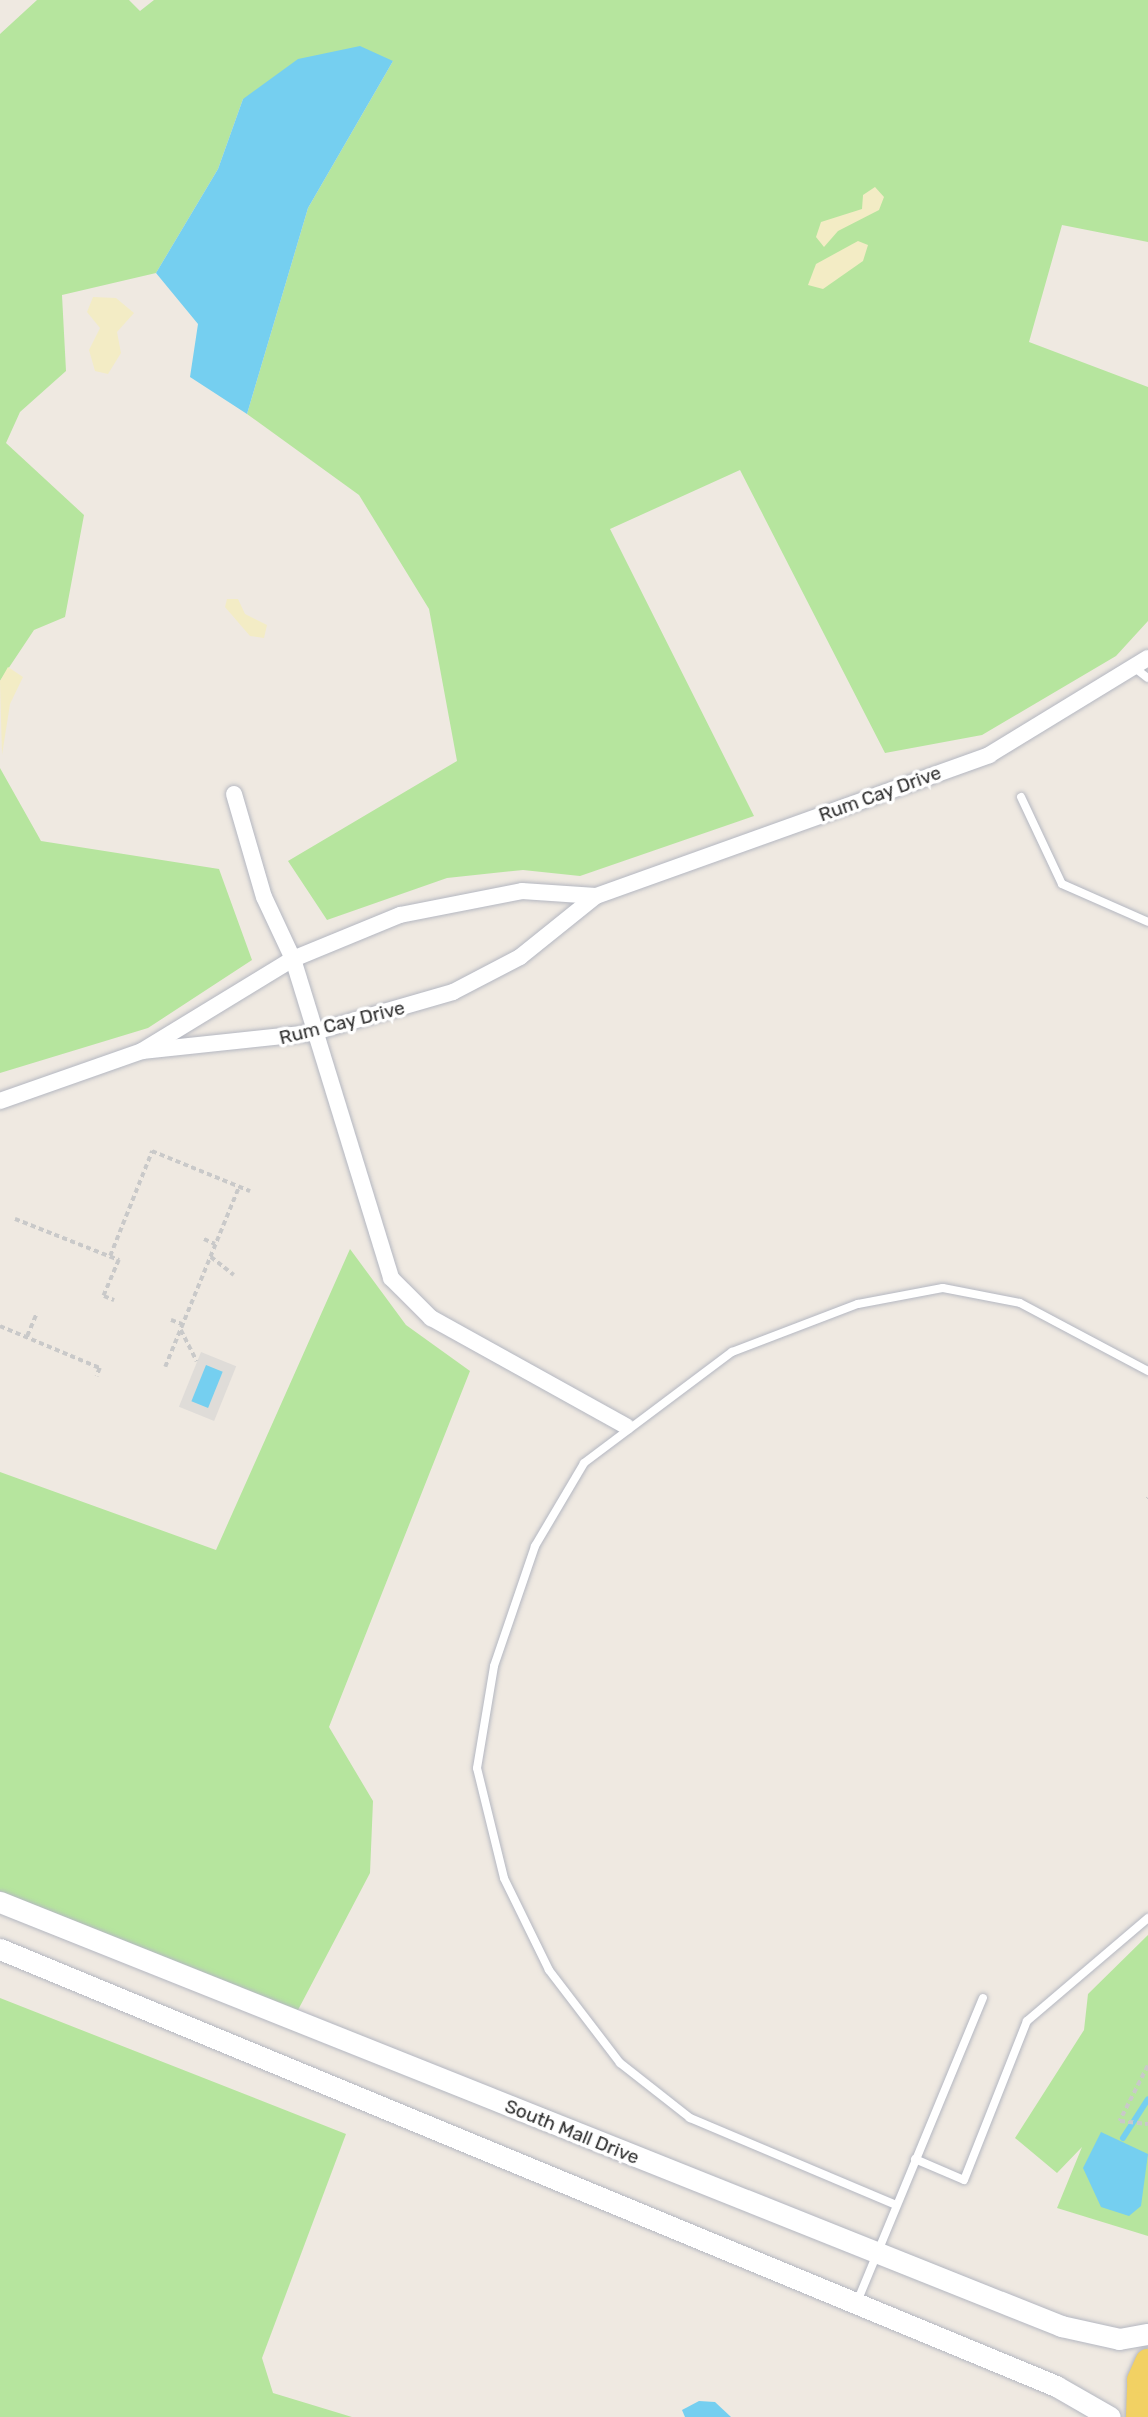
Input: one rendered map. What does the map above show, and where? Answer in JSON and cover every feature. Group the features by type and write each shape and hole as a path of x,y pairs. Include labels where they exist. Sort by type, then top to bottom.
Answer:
{"main road":[{"path":"1139,2417 1140,2380 1148,2362"}],"street":[{"name":"Rum Cay Drive","path":"142,1051 311,1033 453,992 520,957 596,896 989,755 1144,668"},
{"path":"234,794 264,897 293,958 311,1033 391,1278 431,1318 625,1426"},
{"name":"Rum Cay Drive","path":"0,1101 142,1051 293,958 400,915 522,891 596,896"},
{"name":"South Mall Drive","path":"0,1902 876,2254 1090,2336 1148,2334"},
{"path":"0,1949 1056,2386 1110,2417"}],"lane":[{"path":"1021,797 1062,884 1148,922"},
{"path":"896,2205 690,2118 620,2063 549,1970 504,1878 477,1768 494,1666 534,1546 584,1463 625,1426 732,1352 858,1304 943,1288 1020,1303 1148,1371"},
{"path":"915,2159 964,2179 1027,2021 1148,1918"},
{"path":"857,2303 983,1998"}],"path":[{"path":"110,1256 152,1151 250,1191"},
{"path":"165,1367 239,1187"},
{"path":"15,1219 119,1260 104,1296 114,1300"},
{"path":"204,1239 216,1244"},
{"path":"211,1257 234,1275"},
{"path":"26,1337 37,1312"},
{"path":"171,1320 183,1324"},
{"path":"0,1326 100,1368 97,1376"},
{"path":"181,1330 197,1361"},
{"path":"1147,2125 1120,2121 1148,2066"}],"green space":[{"path":"37,0 129,0 140,11 154,0 1148,0 1148,242 1062,225 1029,342 1148,387 1148,621 1116,656 982,735 885,753 740,470 610,529 754,816 580,876 523,870 447,878 327,920 288,861 457,761 429,609 359,495 247,414 308,208 393,61 243,99 218,169 156,273 62,295 66,371 20,412 6,443 84,515 65,617 34,630 0,681 0,34"},
{"path":"0,768 41,841 219,869 252,960 148,1028 0,1073"},
{"path":"350,1249 406,1325 470,1371 329,1727 373,1801 370,1873 298,2010 0,1891 0,1472 216,1550"},
{"path":"1148,1935 1148,2236 1057,2208 1082,2147 1057,2173 1015,2138 1084,2030 1088,1994"},
{"path":"0,1998 346,2134 262,2358 273,2393 352,2417 0,2417"}],"sand":[{"path":"875,187 884,197 879,210 838,231 824,247 816,237 821,222 862,209 863,195"},
{"path":"858,241 868,245 863,261 823,289 808,285 816,264"},
{"path":"93,297 116,298 134,313 117,332 121,353 108,374 95,371 89,350 100,328 87,312"},
{"path":"227,599 238,599 245,614 267,625 264,638 250,636 225,607"},
{"path":"8,667 23,677 10,704 2,755 0,681"}],"shaded area":[{"path":"201,1352 236,1366 214,1421 179,1407"}],"water":[{"path":"360,46 393,61 308,208 247,414 190,377 198,324 156,273 218,169 243,99 298,59"},
{"path":"206,1365 223,1372 208,1408 191,1401"},
{"path":"1101,2132 1148,2154 1141,2206 1129,2216 1101,2207 1083,2168"},
{"path":"699,2401 715,2402 731,2417 685,2417 682,2410"}],"waterway":[{"path":"1123,2138 1148,2099"}]}
